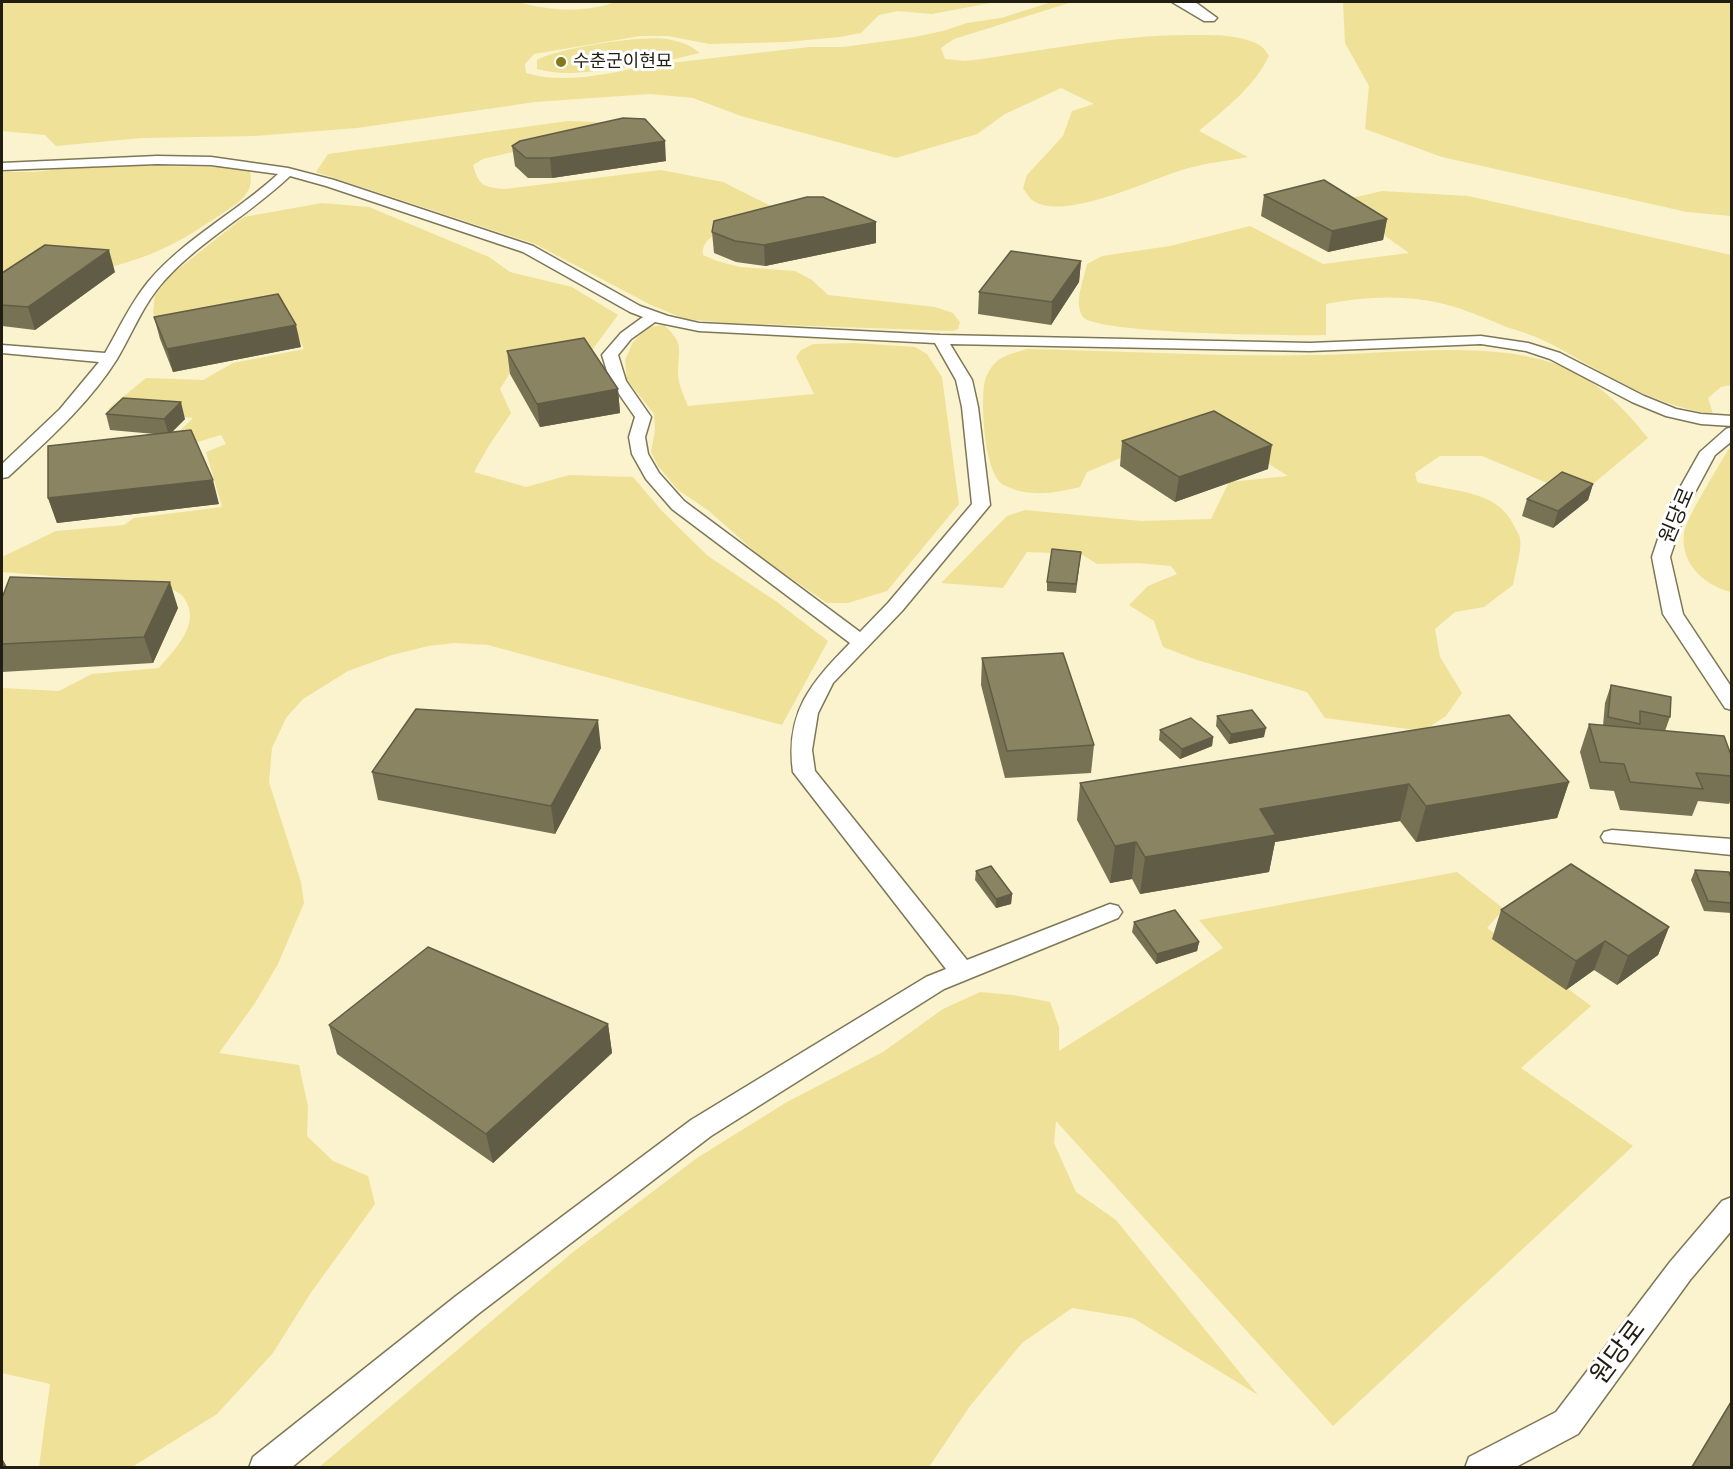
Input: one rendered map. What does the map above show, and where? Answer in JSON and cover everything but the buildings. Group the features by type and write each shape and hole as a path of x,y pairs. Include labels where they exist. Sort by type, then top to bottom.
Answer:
{"street":[{"path":"1179,2 1189,4 1209,18"}],"lane":[{"path":"2,165 157,160 211,161 288,172 528,249 635,309 699,327 940,339 1310,347 1481,340 1528,347 1555,356 1638,399 1672,413 1731,421"},
{"path":"2,472 69,409 110,358 139,304 160,276 231,218 255,202 288,172"},
{"path":"654,316 626,336 610,355 612,371 621,389 642,417 637,437 640,454 652,475 678,505 861,642"},
{"path":"940,339 964,380 970,407 981,505 895,607 824,681 808,713 801,750 804,772 962,972"},
{"path":"2,349 110,358"},
{"name":"원당로","path":"1731,432 1708,452 1677,509 1661,557 1673,614 1731,704"},
{"path":"1612,837 1731,847"},
{"path":"265,1467 467,1305 701,1128 934,983 1110,912"},
{"name":"원당로","path":"1481,1467 1567,1423 1680,1271 1731,1209"}],"shaded area":[{"path":"2,2 518,2 567,10 604,6 616,2 995,2 932,14 898,11 879,15 861,33 840,37 786,42 709,44 668,36 640,36 534,54 525,64 526,73 554,78 599,75 643,66 577,73 537,69 537,60 548,55 601,44 639,39 666,39 684,44 700,53 644,66 809,47 843,47 909,38 967,23 1001,18 1052,2 1072,2 954,39 941,48 945,59 965,61 1110,40 1168,35 1230,36 1254,42 1261,46 1269,56 1247,88 1199,131 1248,157 1185,169 1088,202 1068,206 1050,206 1035,202 1028,196 1023,188 1027,175 1063,136 1072,111 1094,104 1061,88 1005,114 977,134 896,158 741,116 693,98 650,94 535,102 357,128 255,136 142,138 56,146 45,135 2,131"},
{"path":"1343,2 1731,2 1731,216 1687,212 1442,157 1365,129 1369,86 1345,43"},
{"path":"568,121 623,123 602,131 483,159 473,165 477,177 487,186 505,189 661,170 723,182 781,211 733,225 721,231 704,246 703,255 740,267 795,271 812,280 828,295 935,307 953,313 960,322 958,329 952,331 728,323 685,319 651,305 535,244 316,172 328,154"},
{"path":"95,165 228,167 250,171 251,179 247,192 239,202 161,249 106,268 2,289 2,172 33,172"},
{"path":"1382,191 1468,196 1731,255 1731,385 1721,387 1708,398 1713,414 1690,410 1648,396 1533,336 1445,304 1411,298 1360,299 1326,304 1326,335 1198,333 1122,327 1096,323 1083,317 1080,311 1080,291 1087,264 1102,256 1170,246 1250,226 1323,264 1409,253 1340,204 1343,200"},
{"path":"322,203 369,207 489,257 510,272 572,287 618,315 590,353 513,368 500,389 511,413 474,472 526,487 569,475 633,477 662,511 708,556 777,602 828,641 782,725 488,645 455,643 428,646 392,655 348,671 303,699 286,718 272,748 269,782 301,882 304,903 278,964 255,1003 219,1053 299,1065 308,1106 307,1136 333,1161 368,1176 375,1204 310,1294 273,1353 217,1414 132,1467 39,1467 50,1384 2,1373 2,688 59,691 92,674 159,668 179,644 190,617 189,607 184,598 164,585 2,572 2,557 56,531 124,525 134,518 222,507 206,452 226,444 221,435 181,447 171,439 193,418 108,409 146,378 203,380 233,363 304,349 288,315 159,329 153,312 155,295 172,274 244,217"},
{"path":"664,325 678,342 678,377 688,406 814,394 796,357 801,350 813,344 855,343 915,347 927,354 942,377 959,504 887,591 848,603 827,603 763,559 709,511 678,490 658,466 651,452 655,430 654,414 627,380 625,360 633,342 648,327"},
{"path":"1027,349 1245,355 1318,355 1441,350 1505,353 1561,366 1587,379 1620,406 1648,438 1587,489 1552,485 1482,456 1440,456 1415,473 1417,482 1485,498 1507,514 1520,539 1513,585 1484,607 1455,612 1435,629 1440,657 1462,693 1446,716 1423,731 1325,718 1307,692 1197,660 1163,647 1154,621 1129,605 1148,586 1177,574 1171,566 1138,563 1097,564 1081,554 1027,552 1003,588 941,583 1007,516 1025,510 1141,521 1211,519 1229,482 1288,476 1229,439 1199,425 1087,472 1080,487 1032,493 1004,485 997,478 992,467 985,437 983,404 985,380 991,368 998,361"},
{"path":"1731,447 1731,592 1712,584 1696,572 1686,554 1684,533 1690,516"},
{"path":"1457,872 1504,909 1487,928 1591,1006 1521,1068 1633,1146 1333,1426 1056,1121 1054,1143 1076,1192 1116,1220 1258,1395 1133,1318 1072,1308 1022,1343 970,1406 929,1467 318,1468 573,1252 697,1158 787,1102 883,1052 943,1009 980,992 1050,1002 1059,1027 1059,1051 1223,948 1199,920"}],"place":[{"name":"수춘군이현묘","path":"561,62"}]}
